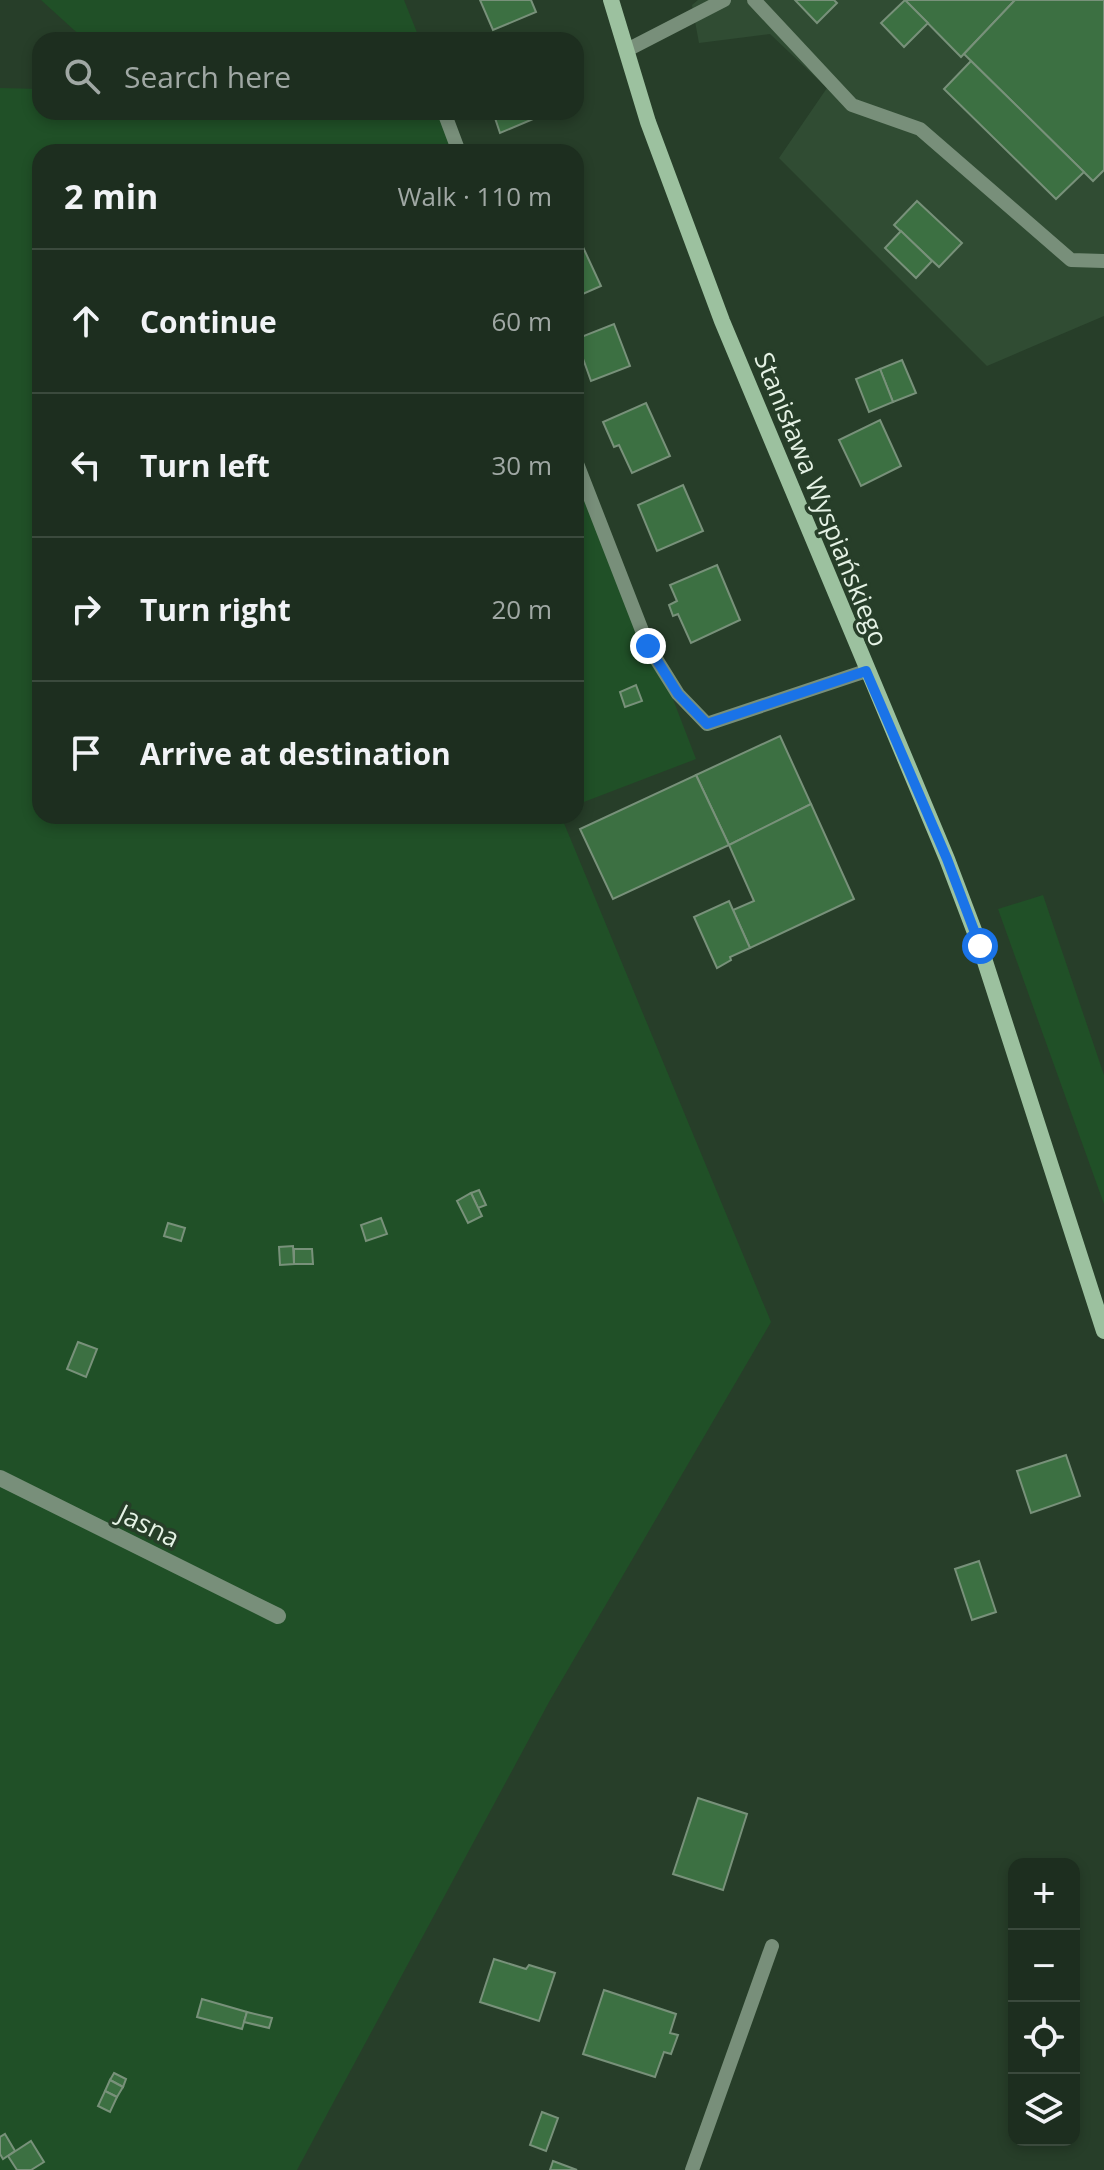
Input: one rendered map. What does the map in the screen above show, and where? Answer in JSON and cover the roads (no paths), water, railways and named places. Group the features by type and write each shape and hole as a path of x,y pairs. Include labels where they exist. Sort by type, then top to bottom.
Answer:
{"main road":[{"name":"Stanisława Wyspiańskiego","path":"611,0 648,122 722,321 947,859 980,946 1104,1331"}],"street":[{"name":"Jasna","path":"0,1478 278,1616"}],"lane":[{"path":"627,50 724,0"},
{"path":"754,0 852,105 920,129 1071,260 1104,261"},
{"path":"447,120 456,144"},
{"path":"584,482 648,646 678,694 707,724 866,671"},
{"path":"692,2170 772,1946"}]}
